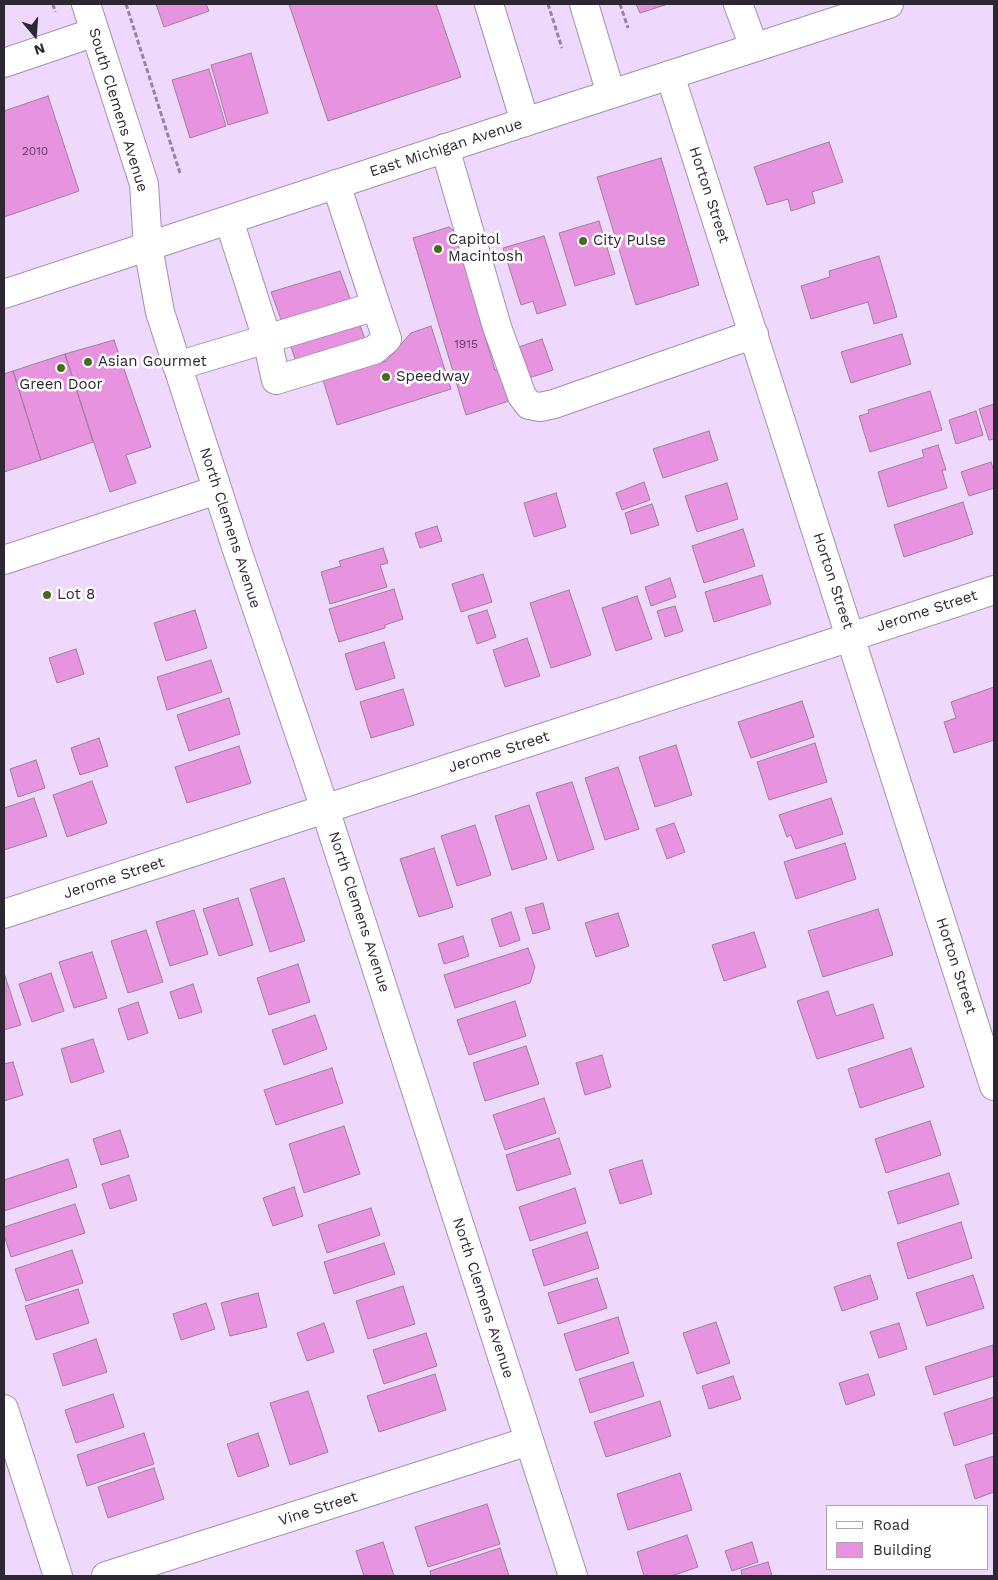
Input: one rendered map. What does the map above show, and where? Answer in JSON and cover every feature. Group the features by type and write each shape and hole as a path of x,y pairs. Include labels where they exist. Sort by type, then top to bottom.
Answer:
{"street":[{"name":"South Clemens Avenue","path":"86,4 144,184 148,247"},
{"path":"489,4 525,122"},
{"path":"584,4 612,94"},
{"path":"738,4 754,47"},
{"name":"East Michigan Avenue","path":"4,294 889,4"},
{"path":"4,63 95,32"},
{"name":"Horton Street","path":"670,75 994,1086"},
{"path":"445,148 498,327 522,396 529,405 540,407 554,404 754,334"},
{"path":"229,220 267,339 276,380 374,350 387,338 336,184"},
{"name":"North Clemens Avenue","path":"148,247 160,312 177,366 326,809 573,1576"},
{"path":"177,366 376,306"},
{"path":"4,560 218,490"},
{"name":"Jerome Street","path":"4,914 994,590"},
{"path":"4,1409 58,1576"},
{"name":"Vine Street","path":"106,1576 529,1442"}],"path":[{"path":"126,4 180,173"},
{"path":"548,4 562,48"},
{"path":"620,4 628,28"}],"building":[{"path":"156,4 206,4 209,11 164,27"},
{"path":"289,4 436,4 461,77 328,121"},
{"path":"636,4 668,4 640,13"},
{"path":"251,53 268,113 228,125 211,65"},
{"path":"209,69 226,126 190,138 172,80"},
{"path":"48,96 79,191 4,217 4,111"},
{"path":"829,142 843,182 812,192 815,203 791,211 788,199 767,205 754,167"},
{"path":"661,158 699,285 636,305 597,177"},
{"path":"599,221 615,274 575,286 559,233"},
{"path":"449,227 461,236 486,318 480,320 495,370 502,368 512,400 466,415 413,238"},
{"path":"544,236 566,305 537,314 533,301 521,305 503,248"},
{"path":"879,256 897,317 874,324 868,302 811,319 801,286 830,277 829,271"},
{"path":"340,271 369,350 300,372 271,292"},
{"path":"431,326 451,389 337,425 323,380 386,361 411,333"},
{"path":"902,334 911,364 851,383 841,352"},
{"path":"542,339 553,370 523,380 513,349"},
{"path":"114,340 151,447 126,455 136,483 110,492 65,354"},
{"path":"65,354 93,442 41,460 13,371"},
{"path":"13,371 41,460 4,472 4,374"},
{"path":"930,391 942,430 870,452 859,416 869,413 868,410"},
{"path":"994,404 994,439 989,440 979,409"},
{"path":"976,411 983,435 956,444 949,420"},
{"path":"709,431 718,460 663,478 653,449"},
{"path":"938,445 946,470 942,470 947,488 888,507 878,472 924,457 922,450"},
{"path":"991,462 994,471 994,488 969,496 961,472"},
{"path":"644,482 650,500 622,510 616,493"},
{"path":"727,483 738,519 697,532 685,496"},
{"path":"556,493 566,527 534,537 524,503"},
{"path":"963,502 973,534 904,557 894,525"},
{"path":"652,504 659,525 631,534 625,513"},
{"path":"437,526 442,541 420,548 415,533"},
{"path":"743,529 755,566 704,583 692,546"},
{"path":"383,548 388,563 380,565 387,587 330,604 321,572 341,566 339,561"},
{"path":"483,574 492,602 461,612 452,584"},
{"path":"762,575 771,604 714,622 705,592"},
{"path":"670,578 676,597 651,606 645,587"},
{"path":"394,589 403,619 385,625 385,628 339,642 329,609"},
{"path":"569,590 591,655 551,668 530,603"},
{"path":"637,596 652,639 616,651 602,608"},
{"path":"675,606 683,631 665,637 657,611"},
{"path":"195,610 207,648 166,661 154,623"},
{"path":"487,610 496,637 477,644 468,616"},
{"path":"527,638 540,676 505,687 493,650"},
{"path":"384,642 395,678 356,690 345,654"},
{"path":"76,649 84,674 57,683 49,658"},
{"path":"211,660 222,692 167,710 157,677"},
{"path":"994,687 994,740 954,753 944,722 956,718 951,702"},
{"path":"403,689 414,725 371,738 360,702"},
{"path":"229,698 240,734 189,751 177,715"},
{"path":"802,701 814,737 751,758 738,722"},
{"path":"99,738 108,766 80,775 71,748"},
{"path":"815,743 827,782 769,800 757,762"},
{"path":"676,745 692,795 655,807 639,757"},
{"path":"239,746 251,783 187,803 175,767"},
{"path":"36,760 45,788 18,797 10,769"},
{"path":"618,767 639,829 605,840 585,778"},
{"path":"92,781 107,823 67,837 53,795"},
{"path":"572,782 594,849 558,861 536,793"},
{"path":"34,798 47,836 4,850 4,808"},
{"path":"831,798 843,834 796,849 791,835 787,837 779,815"},
{"path":"529,805 547,859 512,870 495,816"},
{"path":"674,823 685,852 667,859 656,829"},
{"path":"475,825 491,875 457,886 441,836"},
{"path":"845,843 856,879 796,899 784,862"},
{"path":"434,848 453,907 419,917 400,859"},
{"path":"284,878 305,941 270,952 250,889"},
{"path":"238,898 253,945 219,956 203,909"},
{"path":"543,903 550,929 533,934 525,908"},
{"path":"878,909 893,955 823,977 808,931"},
{"path":"194,910 208,954 170,966 156,922"},
{"path":"511,912 520,940 500,947 491,919"},
{"path":"618,913 629,946 596,957 585,923"},
{"path":"146,930 163,982 128,993 111,941"},
{"path":"754,932 766,967 724,981 712,945"},
{"path":"463,936 469,956 444,964 438,944"},
{"path":"528,948 535,967 530,983 455,1008 444,975"},
{"path":"92,952 107,998 74,1008 59,962"},
{"path":"298,964 310,1002 269,1015 257,978"},
{"path":"51,973 64,1011 32,1022 19,984"},
{"path":"4,977 21,1025 4,1030"},
{"path":"193,984 202,1012 179,1019 170,992"},
{"path":"828,991 836,1016 873,1004 884,1038 817,1059 797,1001"},
{"path":"515,1001 526,1036 469,1055 457,1020"},
{"path":"138,1002 148,1033 128,1040 118,1009"},
{"path":"315,1015 327,1049 284,1065 272,1030"},
{"path":"93,1039 104,1072 71,1083 61,1049"},
{"path":"526,1046 539,1084 485,1101 473,1063"},
{"path":"911,1048 924,1087 860,1108 848,1069"},
{"path":"602,1055 611,1087 585,1095 576,1063"},
{"path":"13,1062 23,1095 4,1101 4,1064"},
{"path":"332,1068 343,1103 276,1125 264,1090"},
{"path":"544,1098 556,1133 505,1150 493,1115"},
{"path":"930,1121 941,1155 886,1173 875,1139"},
{"path":"344,1126 360,1174 304,1193 289,1144"},
{"path":"120,1130 129,1157 101,1165 93,1139"},
{"path":"559,1138 571,1174 517,1191 506,1155"},
{"path":"68,1159 77,1187 4,1211 4,1180"},
{"path":"642,1160 652,1194 620,1204 609,1170"},
{"path":"949,1173 959,1204 898,1224 888,1192"},
{"path":"129,1175 137,1200 110,1209 102,1184"},
{"path":"294,1187 303,1216 273,1226 263,1198"},
{"path":"575,1188 586,1223 530,1241 519,1207"},
{"path":"75,1204 85,1233 11,1257 4,1235 4,1227"},
{"path":"371,1208 380,1235 327,1253 318,1225"},
{"path":"961,1222 972,1258 908,1279 897,1243"},
{"path":"587,1232 599,1268 544,1286 532,1250"},
{"path":"384,1243 395,1274 334,1294 324,1262"},
{"path":"72,1250 83,1283 26,1301 15,1269"},
{"path":"870,1275 878,1299 842,1311 834,1287"},
{"path":"973,1275 984,1308 927,1326 916,1293"},
{"path":"597,1278 607,1308 558,1324 548,1293"},
{"path":"403,1286 415,1324 368,1339 356,1301"},
{"path":"78,1289 89,1323 36,1340 25,1306"},
{"path":"258,1293 267,1327 230,1336 221,1303"},
{"path":"206,1303 215,1329 181,1340 173,1314"},
{"path":"618,1317 629,1353 576,1371 564,1334"},
{"path":"716,1322 730,1363 697,1374 683,1333"},
{"path":"324,1323 334,1352 307,1361 297,1333"},
{"path":"899,1323 907,1349 879,1358 870,1332"},
{"path":"426,1333 437,1366 384,1384 373,1350"},
{"path":"96,1339 107,1372 63,1386 53,1354"},
{"path":"993,1345 994,1376 934,1395 925,1367"},
{"path":"633,1362 644,1396 590,1413 579,1379"},
{"path":"435,1374 446,1410 379,1432 367,1396"},
{"path":"868,1374 875,1395 846,1405 839,1383"},
{"path":"733,1376 741,1399 709,1409 702,1386"},
{"path":"308,1391 328,1452 290,1465 270,1403"},
{"path":"113,1394 124,1427 76,1443 65,1410"},
{"path":"994,1397 994,1433 954,1446 944,1413"},
{"path":"660,1401 671,1436 606,1457 594,1422"},
{"path":"144,1433 154,1464 87,1486 77,1455"},
{"path":"258,1433 269,1466 238,1477 227,1444"},
{"path":"994,1456 994,1492 975,1499 965,1465"},
{"path":"154,1468 164,1499 108,1518 98,1487"},
{"path":"680,1473 692,1510 628,1530 617,1494"},
{"path":"487,1504 500,1544 428,1567 415,1527"},
{"path":"687,1535 698,1567 671,1576 644,1576 637,1552"},
{"path":"383,1542 394,1576 364,1576 356,1551"},
{"path":"752,1542 758,1562 732,1571 725,1551"},
{"path":"500,1548 509,1576 431,1576 430,1571"},
{"path":"768,1562 772,1576 742,1576 741,1570"}],"place":[{"name":"City Pulse","path":"583,241"},
{"name":"Capitol Macintosh","path":"438,249"},
{"name":"Asian Gourmet","path":"88,362"},
{"name":"Green Door","path":"61,368"},
{"name":"Speedway","path":"386,377"},
{"name":"Lot 8","path":"47,595"}]}
